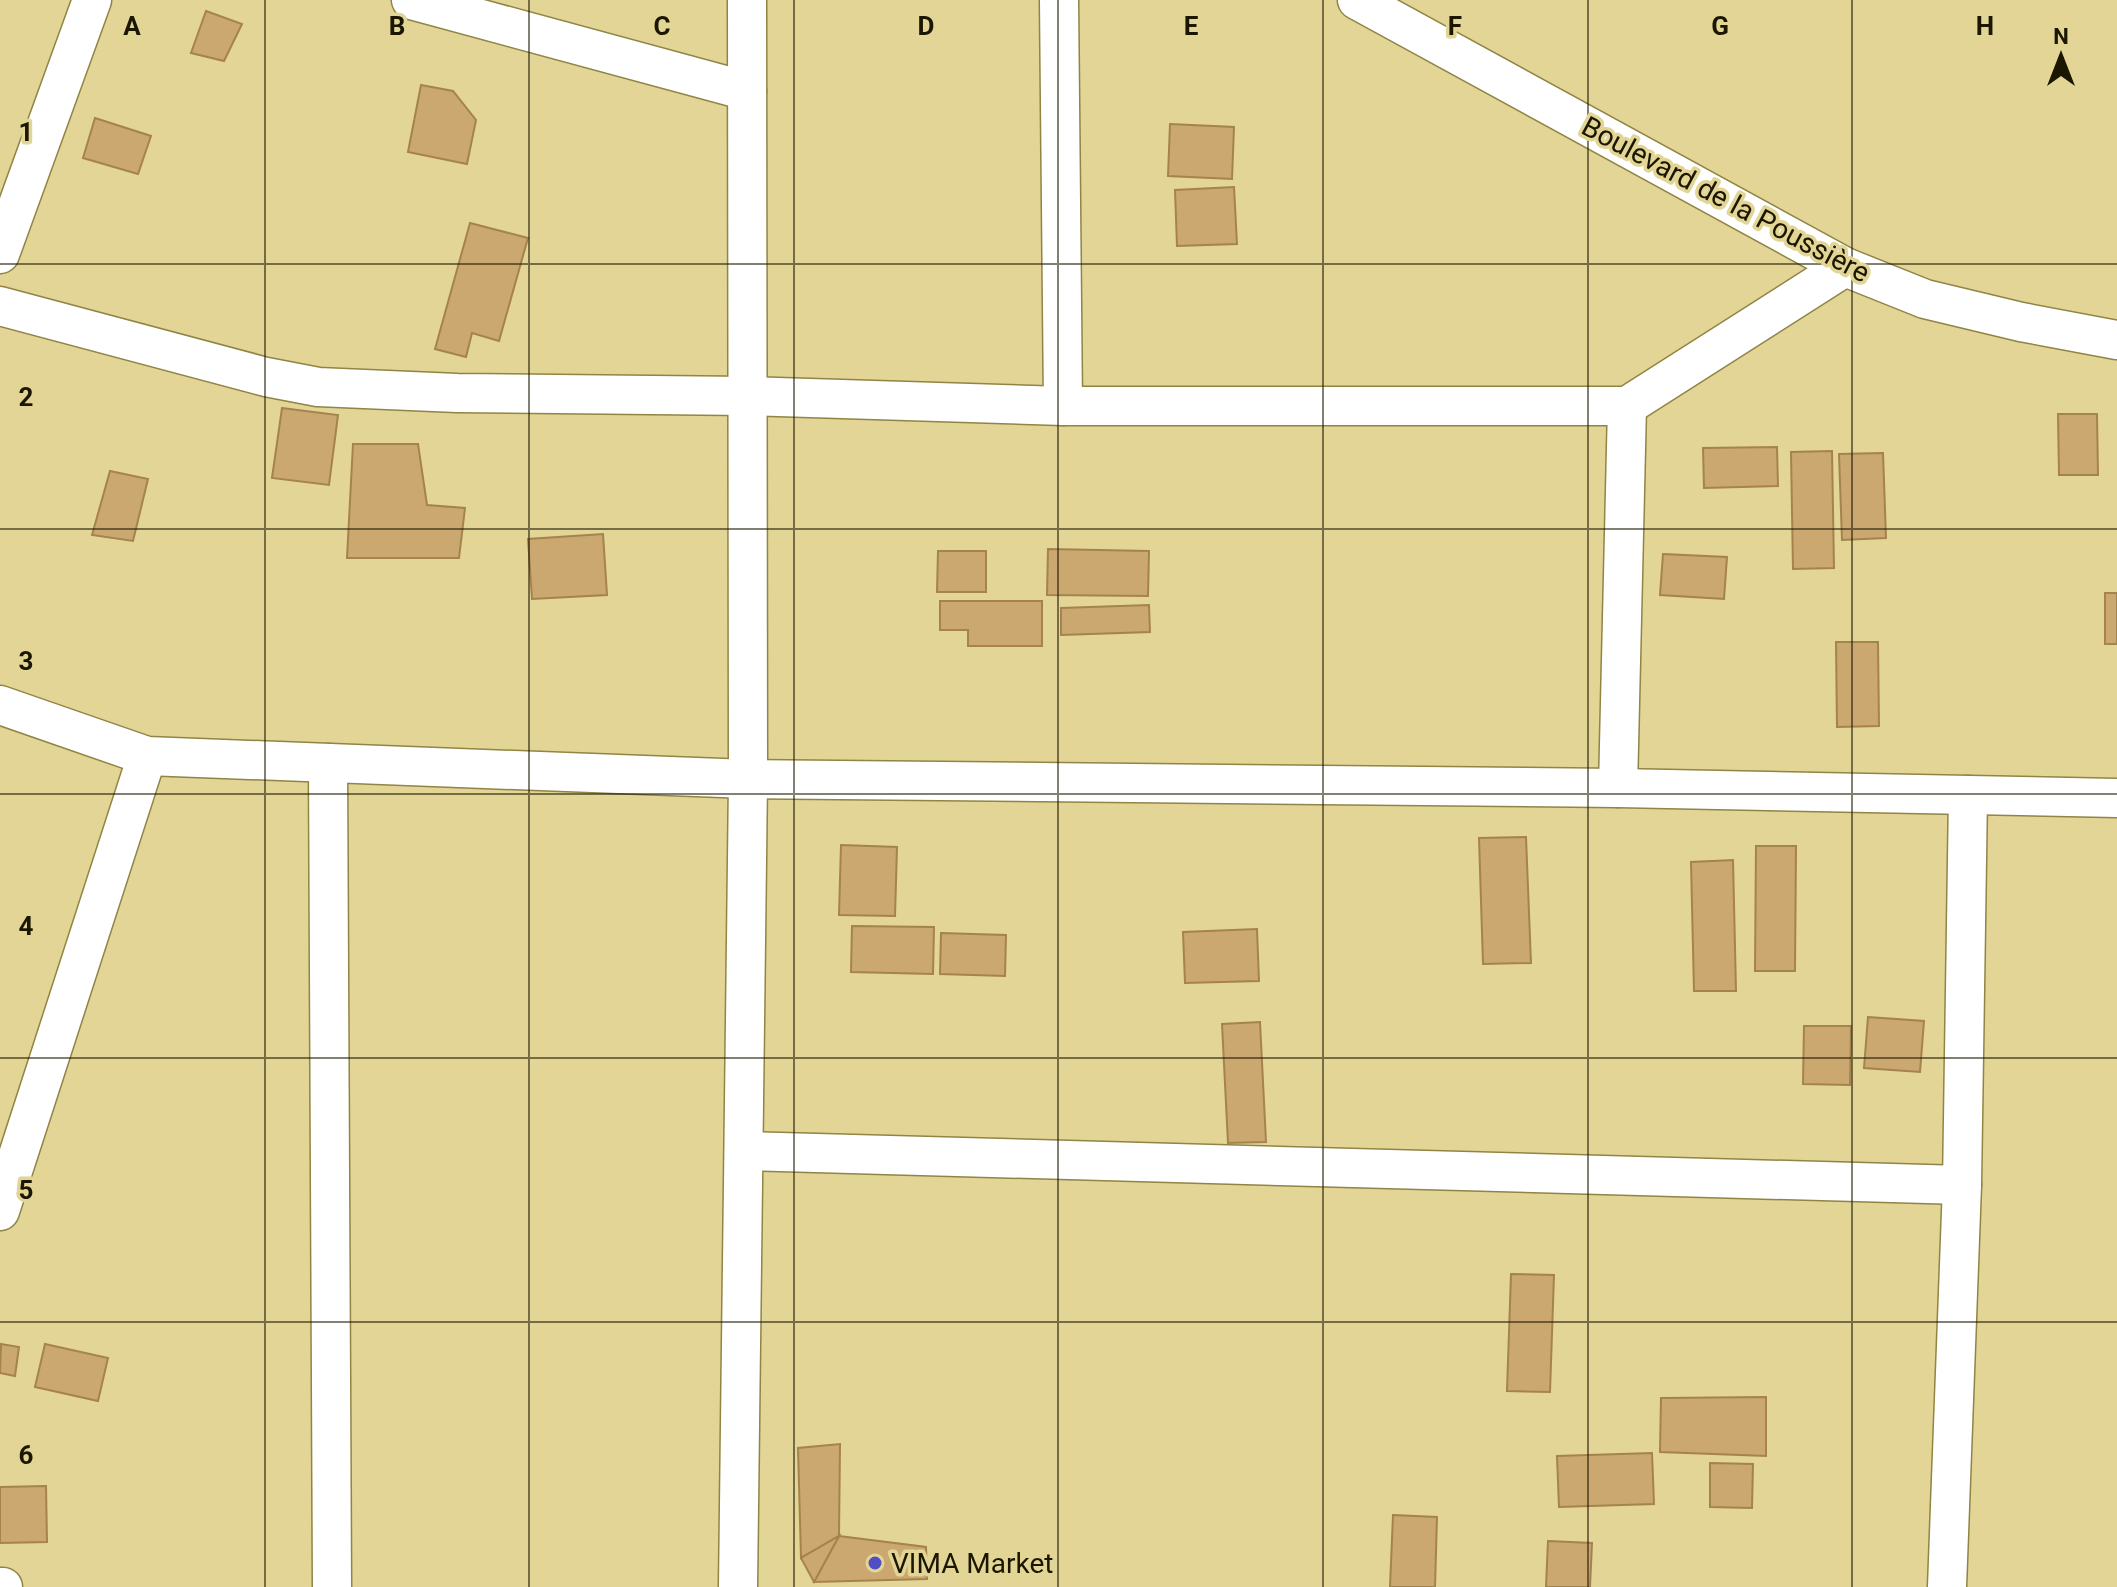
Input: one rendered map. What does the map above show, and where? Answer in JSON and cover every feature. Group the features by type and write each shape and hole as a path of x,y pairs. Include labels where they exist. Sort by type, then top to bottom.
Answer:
{"street":[{"path":"0,254 92,0"},
{"path":"411,0 747,91"},
{"path":"738,1587 748,779 747,0"},
{"path":"1059,0 1063,406"},
{"name":"Boulevard de la Poussière","path":"1357,0 1845,267 1925,299 2021,322 2117,340"},
{"path":"0,306 266,377 318,387 457,393 748,396 1063,406 1627,406 1845,267"},
{"path":"1618,788 1627,406"},
{"path":"0,705 147,756 748,779 1618,788 2117,798"},
{"path":"0,1211 147,756"},
{"path":"328,763 332,1587"},
{"path":"1947,1587 1962,1185 1968,795"},
{"path":"745,1151 1962,1185"}],"building":[{"path":"206,11 242,24 224,61 191,53"},
{"path":"421,85 453,91 476,120 467,164 408,152"},
{"path":"95,118 151,136 138,174 83,158"},
{"path":"1170,124 1234,127 1232,179 1168,176"},
{"path":"1234,187 1237,244 1177,246 1175,190"},
{"path":"470,223 528,238 499,341 472,333 466,357 435,349"},
{"path":"282,408 338,415 329,485 272,478"},
{"path":"2058,414 2097,414 2098,475 2059,475"},
{"path":"353,444 418,444 427,505 465,508 459,558 347,558"},
{"path":"1777,447 1778,486 1704,488 1703,448"},
{"path":"1832,451 1834,568 1793,569 1791,452"},
{"path":"1883,453 1886,538 1842,540 1839,454"},
{"path":"110,471 148,479 133,541 92,535"},
{"path":"603,534 607,595 532,599 528,539"},
{"path":"1048,549 1149,551 1148,596 1047,595"},
{"path":"938,551 986,551 986,592 937,592"},
{"path":"1663,554 1727,557 1724,599 1660,595"},
{"path":"2105,593 2117,593 2117,644 2105,644"},
{"path":"940,601 1042,601 1042,646 968,646 968,630 940,630"},
{"path":"1149,605 1150,632 1061,635 1061,608"},
{"path":"1836,642 1878,642 1879,726 1837,727"},
{"path":"1526,837 1531,963 1483,964 1479,838"},
{"path":"841,845 897,847 895,916 839,915"},
{"path":"1756,846 1796,846 1795,971 1755,971"},
{"path":"1733,860 1736,991 1694,991 1691,862"},
{"path":"852,926 934,927 933,974 851,972"},
{"path":"1257,929 1259,981 1185,983 1183,932"},
{"path":"941,933 1006,935 1005,976 940,974"},
{"path":"1868,1017 1924,1021 1920,1072 1864,1068"},
{"path":"1260,1022 1266,1142 1228,1143 1222,1024"},
{"path":"1804,1026 1851,1026 1850,1085 1803,1084"},
{"path":"1511,1274 1554,1275 1550,1392 1507,1391"},
{"path":"1,1344 19,1347 15,1376 0,1373"},
{"path":"45,1344 108,1358 98,1401 35,1387"},
{"path":"1766,1397 1766,1456 1660,1452 1661,1398"},
{"path":"840,1444 839,1536 801,1558 798,1448"},
{"path":"1652,1453 1654,1504 1559,1507 1557,1456"},
{"path":"1710,1463 1753,1464 1752,1508 1710,1507"},
{"path":"46,1486 47,1542 0,1543 0,1487"},
{"path":"1393,1515 1437,1517 1435,1587 1390,1587"},
{"name":"VIMA Market","path":"839,1536 926,1547 927,1579 814,1582"},
{"name":"VIMA Market","path":"839,1536 814,1582 801,1558"},
{"path":"1548,1541 1592,1543 1590,1587 1546,1587"}],"place":[{"name":"VIMA Market","path":"875,1563"}]}
